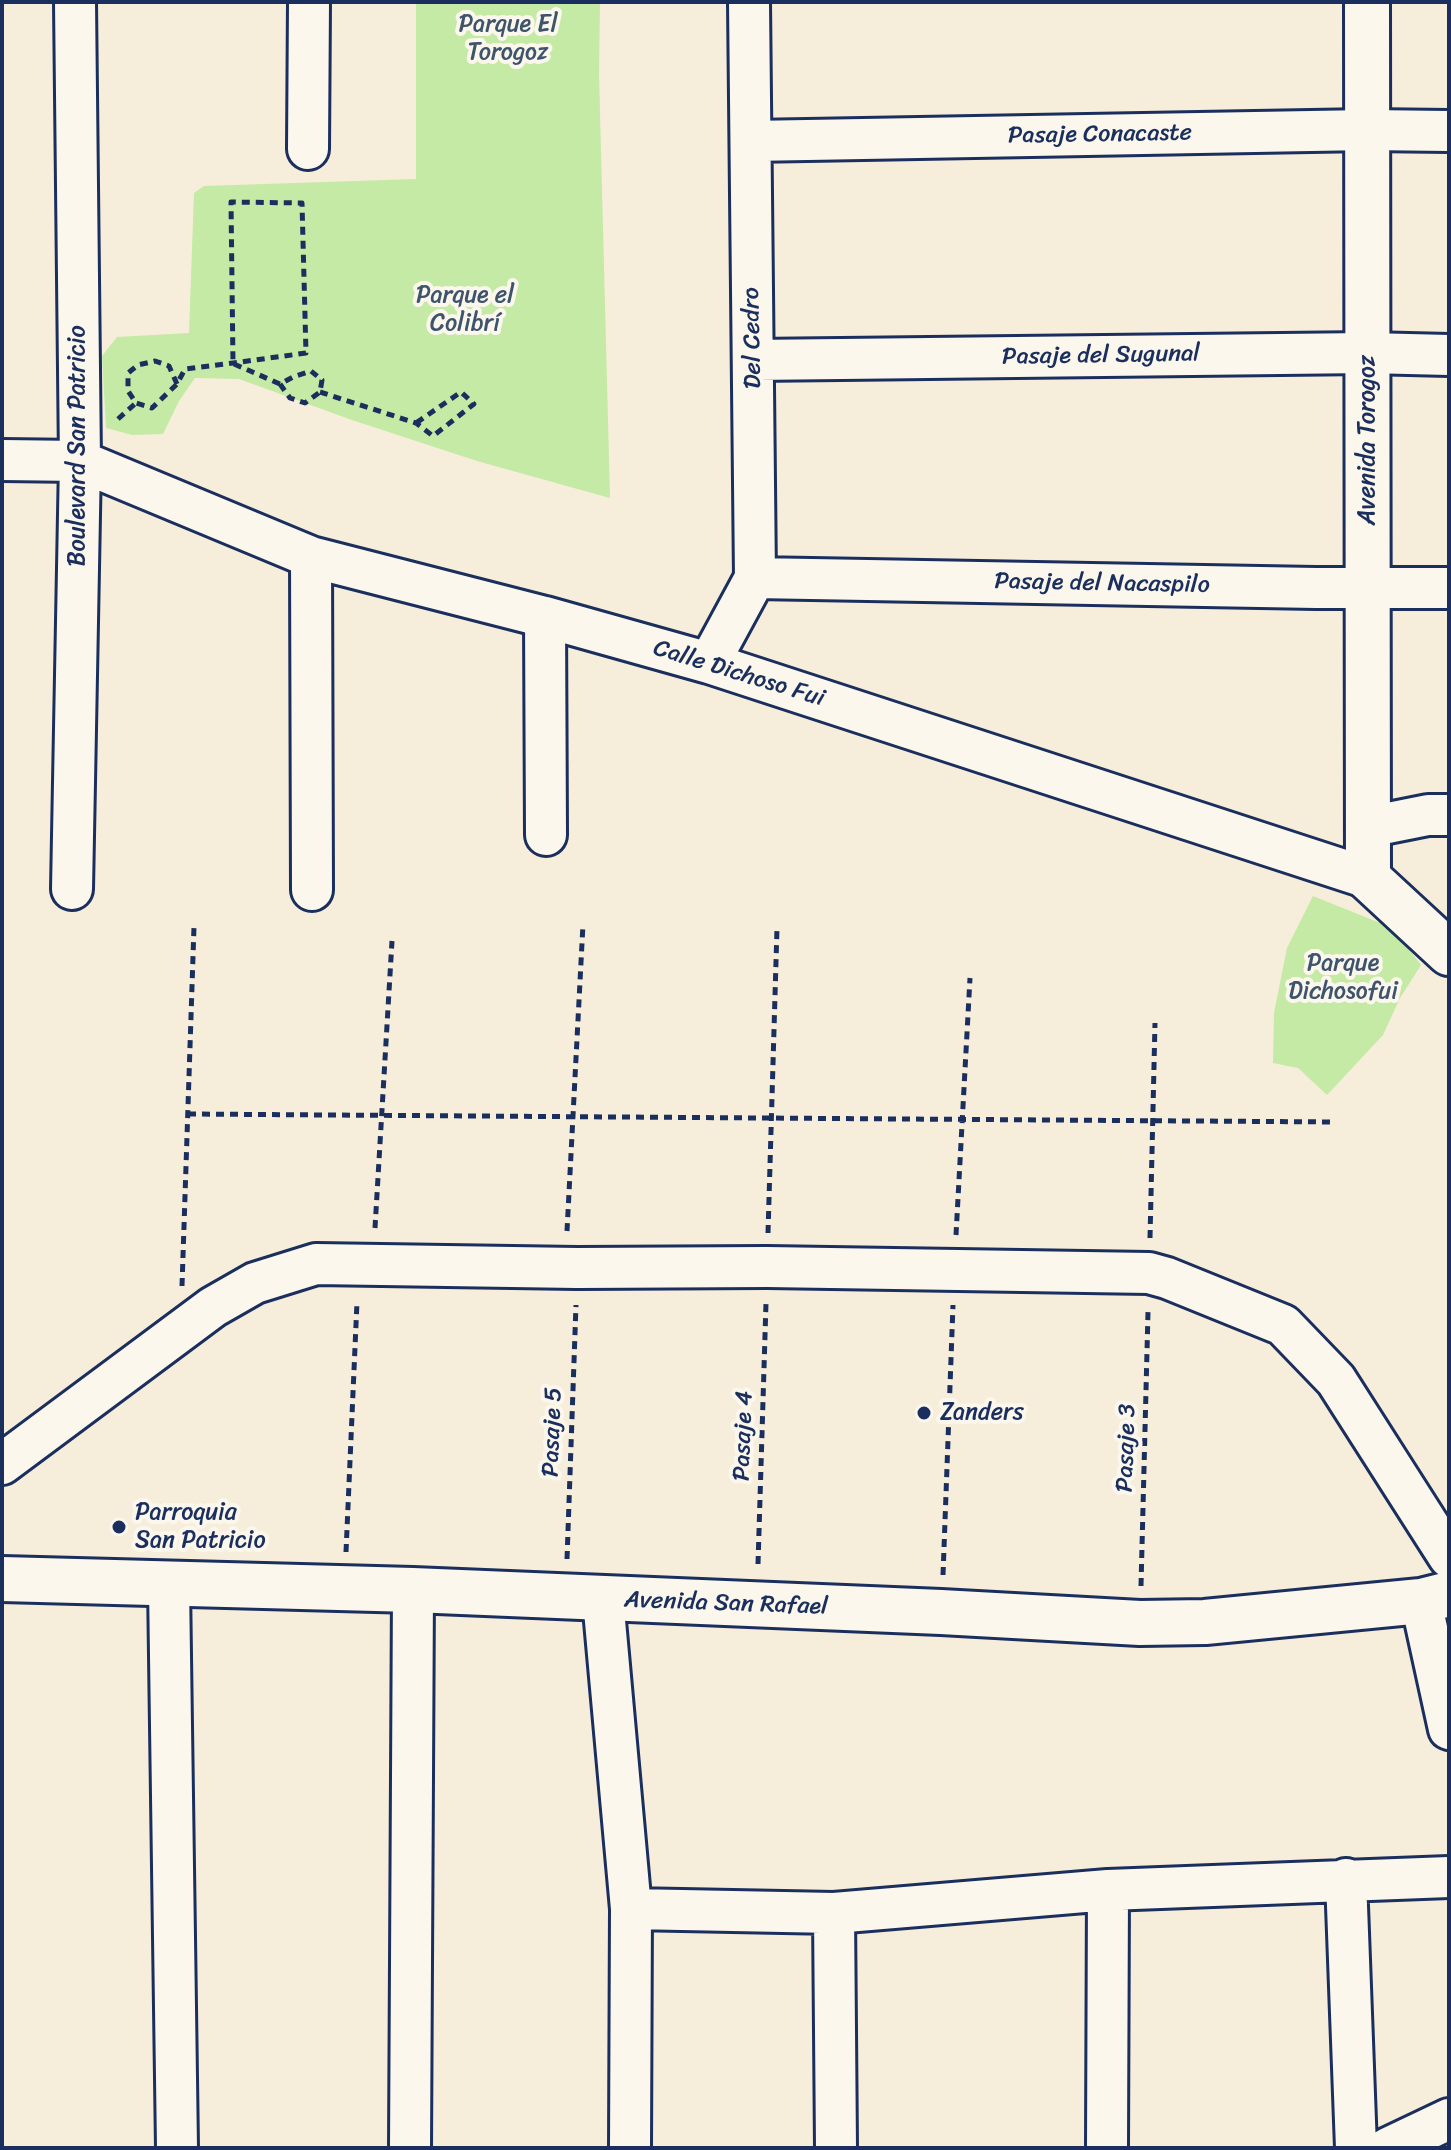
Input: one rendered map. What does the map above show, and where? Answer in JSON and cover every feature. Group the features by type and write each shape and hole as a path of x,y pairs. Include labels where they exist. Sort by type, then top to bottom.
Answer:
{"street":[{"name":"Boulevard San Patricio","path":"72,889 80,461 75,2"},
{"path":"308,149 309,2"},
{"name":"Del Cedro","path":"709,663 755,578 749,2"},
{"name":"Avenida Torogoz","path":"1367,2 1368,878"},
{"name":"Pasaje Conacaste","path":"751,141 1449,131"},
{"name":"Pasaje del Sugunal","path":"753,360 1368,353 1449,355"},
{"name":"Calle Dichoso Fui","path":"2,460 80,461 311,557 709,663 1368,878 1449,953"},
{"path":"311,557 312,890"},
{"name":"Pasaje del Nacaspilo","path":"755,578 1449,588"},
{"path":"545,617 546,835"},
{"path":"1368,827 1428,815 1449,815"},
{"path":"2,1464 213,1307 255,1283 316,1264 1149,1273 1283,1325 1336,1380 1449,1557"},
{"name":"Avenida San Rafael","path":"2,1579 413,1590 1140,1623 1205,1622 1435,1597"},
{"path":"169,1585 177,2148"},
{"path":"410,2148 413,1590"},
{"path":"1435,1597 1449,1729"},
{"path":"584,1598 631,1909 630,2148"},
{"path":"631,1909 834,1913 1108,1890 1449,1877"},
{"path":"1346,1879 1356,2148"},
{"path":"1107,2148 1108,1890"},
{"path":"834,1913 836,2148"},
{"path":"1388,2148 1449,2119"}],"path":[{"path":"185,369 177,384 152,408 136,403 128,391 128,373 138,365 155,361 185,369 233,363 306,353 302,203 231,202 233,363"},
{"path":"233,363 280,384 290,398 305,403 320,392 322,380 311,371 280,384"},
{"path":"169,366 177,384"},
{"path":"320,392 416,423 433,436 474,404 461,392 416,423"},
{"name":"Pasaje 5","path":"583,924 573,1117 571,1268 584,1598"},
{"path":"180,1331 194,927"},
{"name":"Pasaje 4","path":"756,1605 777,928"},
{"path":"344,1589 366,1265 382,1116 392,941"},
{"path":"941,1612 970,978"},
{"name":"Pasaje 3","path":"1140,1623 1155,1023"},
{"path":"188,1114 1336,1122"}],"green space":[{"name":"Parque el Colibrí","path":"416,2 600,2 599,74 610,498 477,461 239,379 195,378 179,401 163,434 132,435 106,428 102,356 117,337 189,333 194,193 204,186 416,179"},
{"name":"Parque Dichosofui","path":"1313,896 1380,923 1407,947 1421,965 1400,998 1383,1035 1327,1095 1298,1068 1273,1063 1274,1013 1287,948"}],"place":[{"name":"Zanders","path":"924,1413"},
{"name":"Parroquia San Patricio","path":"119,1527"}],"park label":[{"name":"Parque El Torogoz","path":"508,39"}]}
